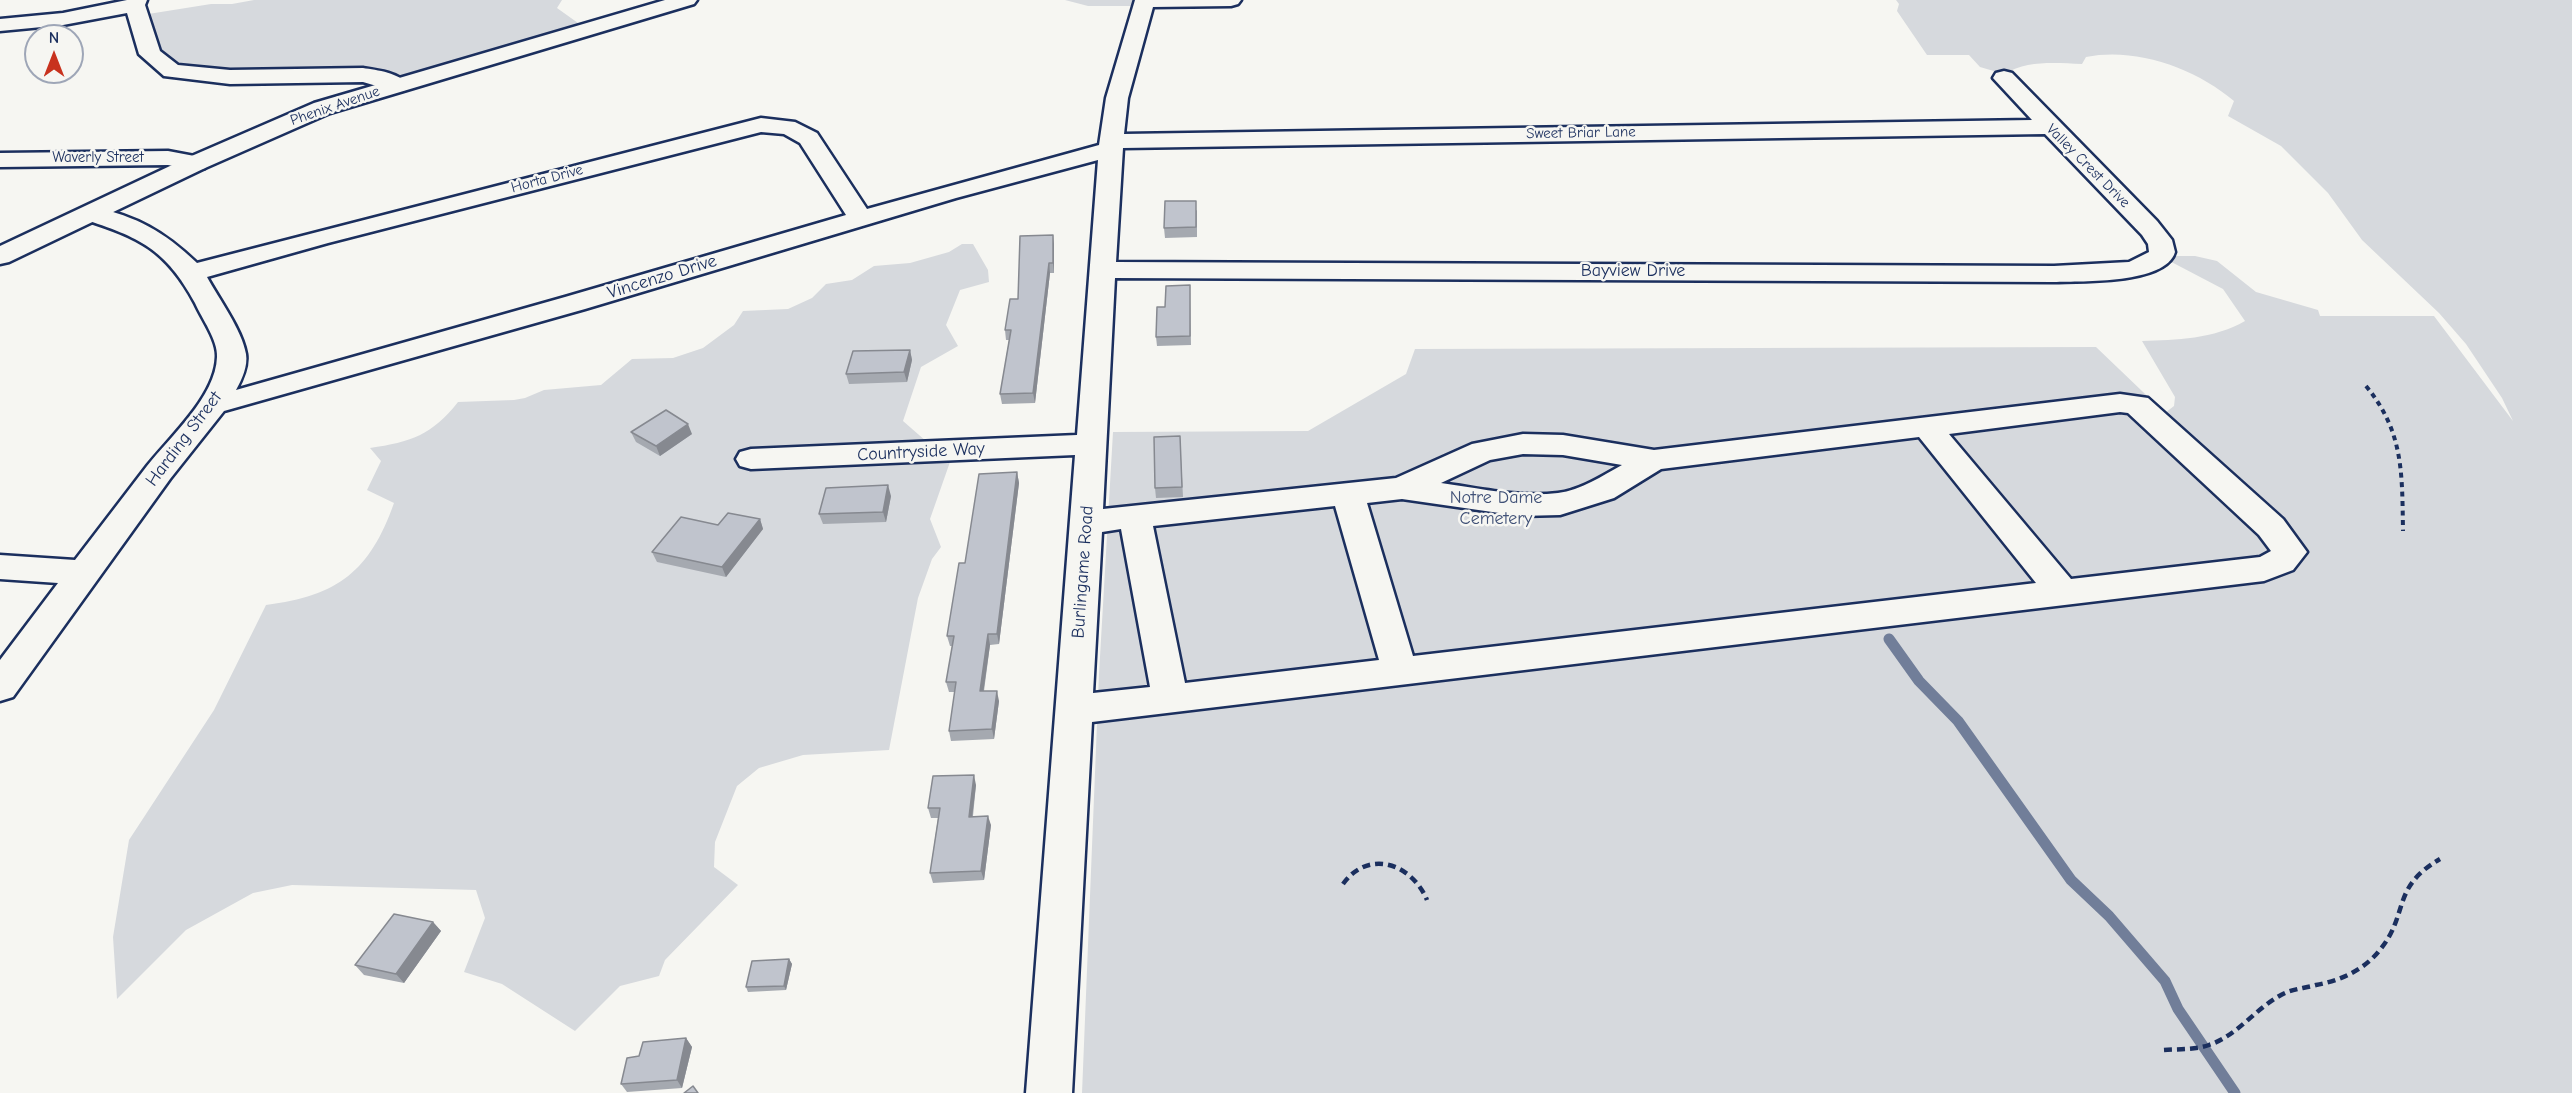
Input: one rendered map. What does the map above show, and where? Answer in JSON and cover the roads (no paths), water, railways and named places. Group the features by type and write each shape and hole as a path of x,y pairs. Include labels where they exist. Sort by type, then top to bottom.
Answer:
{"street":[{"name":"Phenix Avenue","path":"0,255 288,122 397,85 687,0"},
{"path":"1145,0 1231,0"},
{"name":"Burlingame Road","path":"1049,1093 1111,145 1117,98 1145,0"},
{"path":"0,25 63,19 136,2 150,54 172,71 231,77 349,75 377,77 397,85"},
{"path":"349,75 360,97"},
{"name":"Valley Crest Drive","path":"2004,78 2049,127 2148,226 2161,243 2163,250 2160,257"},
{"name":"Horta Drive","path":"192,273 319,237 761,125 798,129 809,138 861,218"},
{"name":"Sweet Briar Lane","path":"1111,145 2049,127"},
{"name":"Vincenzo Drive","path":"214,404 250,396 575,303 1111,145"},
{"name":"Waverly Street","path":"0,160 168,158 196,163"},
{"name":"Harding Street","path":"0,687 45,629 83,573 214,404 227,379 232,354 224,333 192,273 162,245 136,228 92,214"},
{"name":"Bayview Drive","path":"1103,270 2054,274 2134,270 2160,257"},
{"path":"1074,710 2264,568 2281,562 2290,552 2271,527 2137,405 2120,403 1654,460 1563,445 1523,444 1483,451 1402,488"},
{"path":"1927,427 2062,592"},
{"name":"Countryside Way","path":"750,459 1091,444"},
{"path":"1086,522 1402,488 1520,505 1560,504 1603,490 1654,460"},
{"path":"1348,494 1400,671"},
{"path":"1135,517 1170,699"},
{"path":"0,567 83,573"}],"waterway":[{"path":"1889,639 1919,681 1958,721 2071,880 2109,916 2165,981 2178,1009 2235,1093"}],"park label":[{"name":"Notre Dame Cemetery","path":"1496,508"}]}
